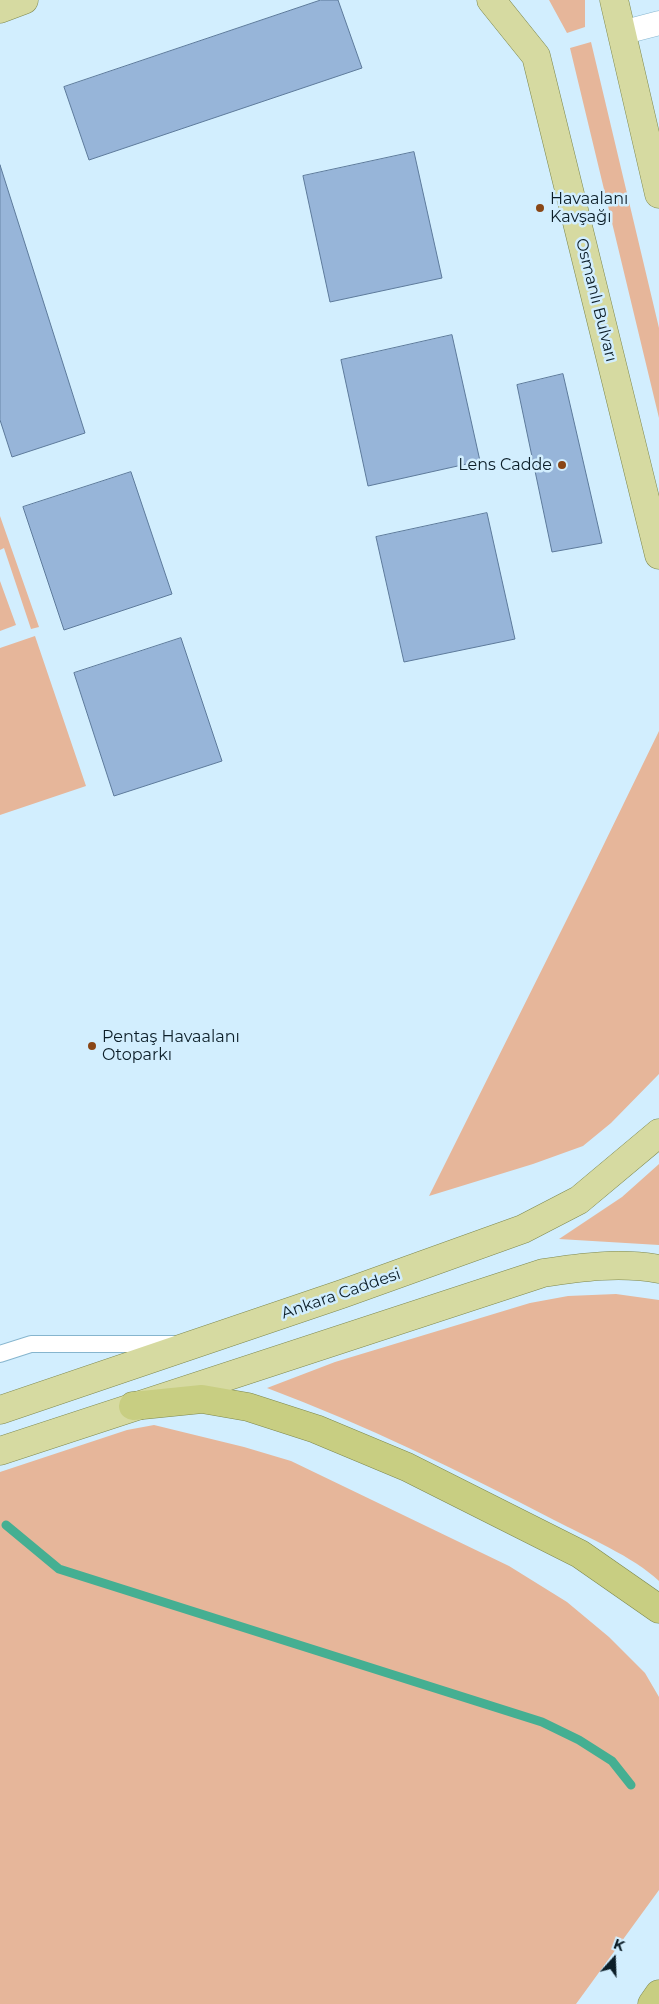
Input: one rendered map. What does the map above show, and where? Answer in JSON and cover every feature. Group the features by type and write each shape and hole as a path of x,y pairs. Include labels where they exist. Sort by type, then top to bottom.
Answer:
{"highway":[{"path":"133,1406 202,1399 248,1407 316,1429 408,1467 580,1554 659,1608"},
{"path":"652,2004 659,1994"}],"main road":[{"path":"0,9 24,0"},
{"name":"Osmanlı Bulvarı","path":"491,0 536,56 659,555"},
{"path":"614,0 659,194"},
{"name":"Ankara Caddesi","path":"0,1410 523,1229 579,1200 659,1133"},
{"path":"0,1451 543,1273 593,1266 642,1266 659,1269"}],"street":[{"path":"621,33 659,23"}],"lane":[{"path":"0,1354 31,1344 193,1344"}],"shaded area":[{"path":"549,0 585,0 585,27 567,33"},
{"path":"591,42 659,328 659,418 570,48"},
{"path":"0,516 39,627 31,629 4,548 0,550"},
{"path":"0,581 16,625 0,631"},
{"path":"35,636 86,786 0,815 0,648"},
{"path":"659,731 659,1074 611,1123 583,1146 533,1164 429,1196 587,879"},
{"path":"659,1164 659,1245 559,1239 622,1197"},
{"path":"616,1294 659,1300 659,1581 649,1572 609,1548 483,1484 376,1433 267,1388 335,1362 530,1303 568,1296"},
{"path":"154,1425 244,1447 291,1461 509,1566 567,1602 609,1637 645,1673 659,1697 659,1890 576,2004 0,2004 0,1472 127,1430"}],"building":[{"path":"321,0 338,0 362,68 89,160 64,87"},
{"path":"414,152 442,278 330,302 303,176"},
{"path":"0,165 85,433 12,457 0,420"},
{"path":"452,335 480,461 368,486 341,360"},
{"path":"563,374 602,543 552,552 517,385"},
{"path":"131,472 172,594 64,630 23,507"},
{"path":"487,513 515,639 404,662 376,537"},
{"path":"181,638 222,761 114,796 74,673"}],"waterway":[{"path":"6,1525 59,1569 542,1722 579,1740 612,1761 631,1785"}],"place":[{"name":"Havaalanı Kavşağı","path":"540,208"},
{"name":"Lens Cadde","path":"562,465"},
{"name":"Pentaş Havaalanı Otoparkı","path":"92,1046"}]}
